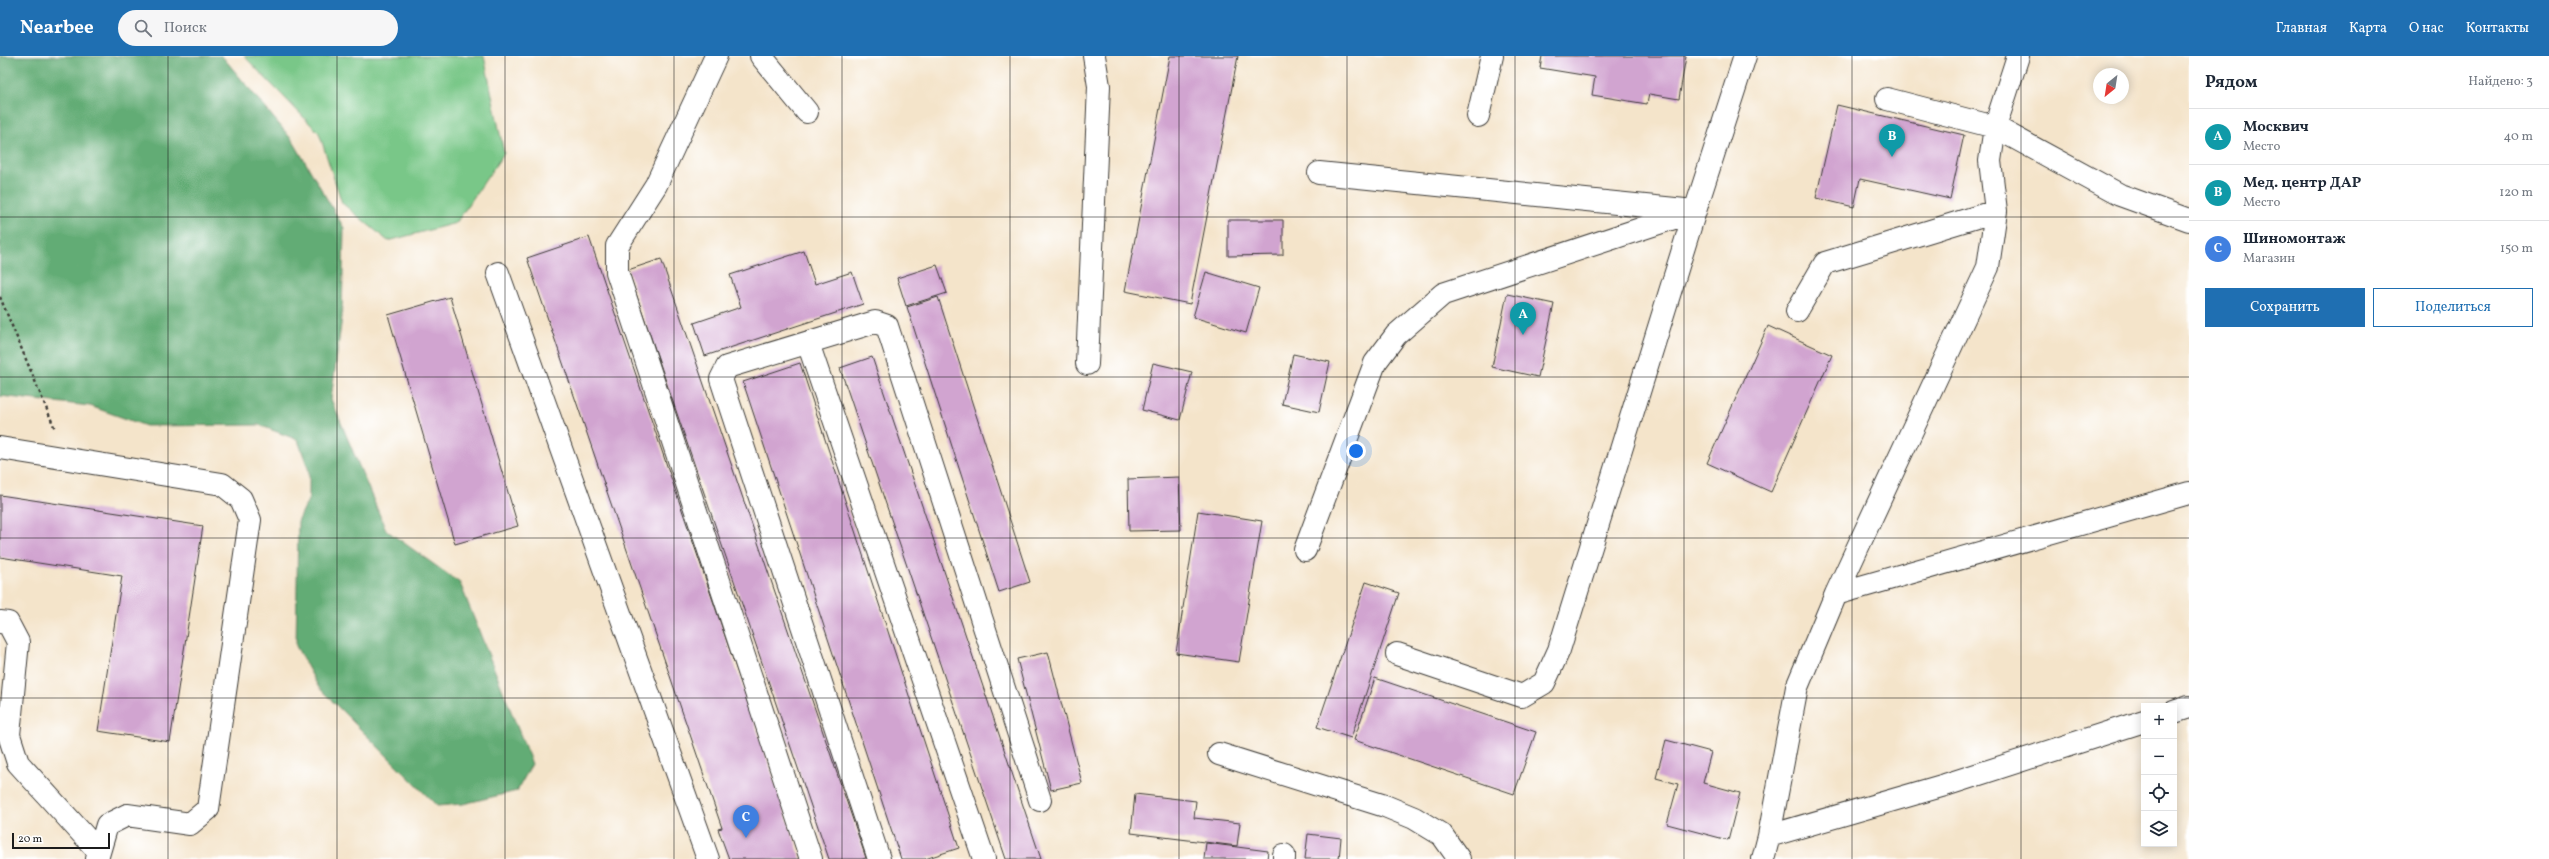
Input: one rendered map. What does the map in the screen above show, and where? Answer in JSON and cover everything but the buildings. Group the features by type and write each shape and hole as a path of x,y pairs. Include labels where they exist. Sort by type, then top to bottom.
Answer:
{"lane":[{"path":"716,56 656,185 617,246 617,272 811,859"},
{"path":"761,56 807,112"},
{"path":"1087,364 1099,86 1094,56"},
{"path":"1478,116 1489,56"},
{"path":"1397,654 1522,696 1544,683 1559,650 1695,211 1745,56"},
{"path":"1763,859 1769,836 1797,687 1836,594 1988,267 1996,211 1990,161 1995,127 2018,56"},
{"path":"1887,98 1995,127 2120,195 2189,220"},
{"path":"1990,161 2025,144"},
{"path":"1319,173 1695,211"},
{"path":"1305,550 1375,363 1402,330 1443,294 1695,211"},
{"path":"1797,311 1825,263 1996,211"},
{"path":"498,273 708,859"},
{"path":"880,859 721,379 727,367 875,322 887,326 1040,800"},
{"path":"808,343 984,859"},
{"path":"0,448 222,484 241,499 250,520 208,808 190,824 127,815 107,825 98,855"},
{"path":"1836,594 2189,493"},
{"path":"0,622 8,623 18,642 9,735 18,763 98,855"},
{"path":"2177,711 2189,707"},
{"path":"1769,836 1945,785 2141,722"},
{"path":"1218,754 1385,806 1414,818 1442,835 1459,859"}],"path":[{"path":"0,298 67,459"}],"green space":[{"path":"0,56 222,56 293,141 344,228 342,317 331,399 386,530 460,583 532,764 517,791 463,804 437,806 319,688 296,646 298,521 309,498 309,471 298,440 259,425 146,426 90,406 0,396"},
{"path":"244,56 484,56 504,153 456,223 388,241 342,203 319,133"}],"place":[{"name":"Мед. центр ДАР","path":"1892,157"},
{"name":"Москвич","path":"1523,335"},
{"name":"Шиномонтаж","path":"746,838"}]}
